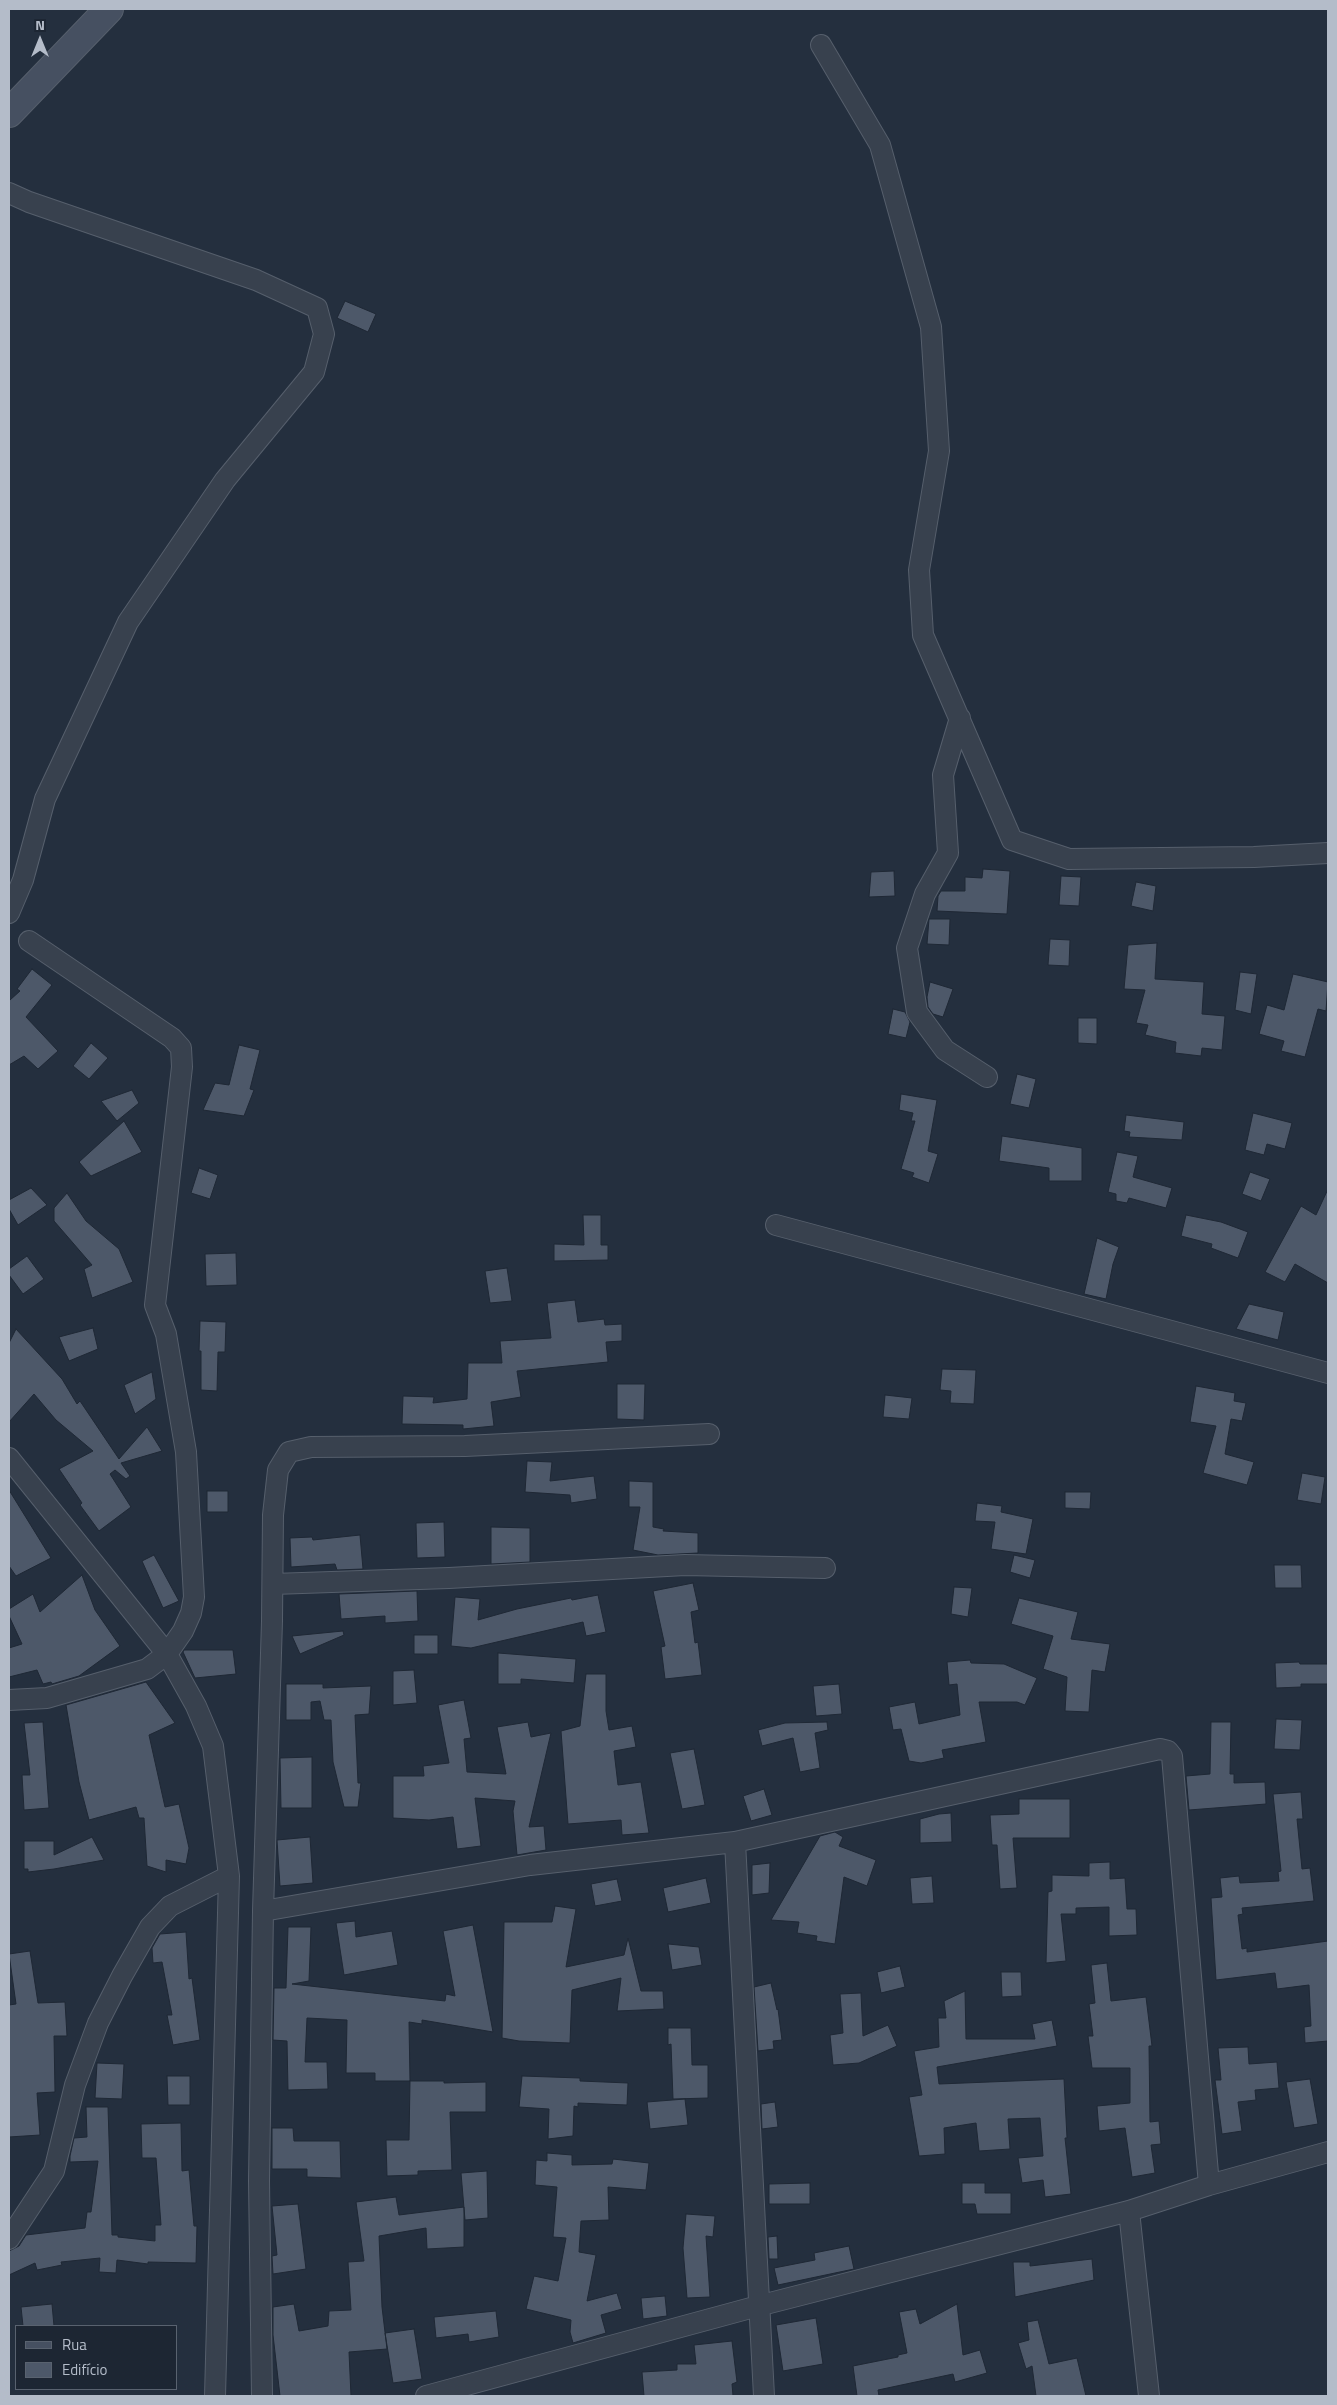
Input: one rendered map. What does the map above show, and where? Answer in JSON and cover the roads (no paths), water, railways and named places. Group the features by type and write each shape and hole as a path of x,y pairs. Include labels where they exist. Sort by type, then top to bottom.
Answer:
{"main road":[{"path":"9,113 109,9"}],"street":[{"path":"821,45 880,145 931,326 939,452 919,570 922,635 1012,840 1069,859 1254,857 1328,853"},
{"path":"9,193 28,202 256,280 317,308 324,334 314,372 225,480 128,622 46,799 23,880 9,913"},
{"path":"960,718 943,775 948,853 925,894 907,948 916,1012 945,1050 987,1077"},
{"path":"9,1700 47,1698 146,1669 167,1654 183,1631 191,1613 194,1597 186,1452 166,1334 155,1305 182,1067 181,1048 172,1038 28,941"},
{"path":"776,1225 1328,1373"},
{"path":"262,2396 259,2181 263,1911 273,1584 273,1515 278,1470 289,1452 311,1448 465,1446 709,1434"},
{"path":"9,1458 167,1654 196,1706 213,1746 229,1876 215,2396"},
{"path":"273,1584 449,1578 686,1565 825,1568"},
{"path":"263,1911 530,1865 735,1842 1160,1749 1168,1751 1172,1756 1209,2185"},
{"path":"735,1842 764,2396"},
{"path":"9,2239 54,2171 75,2085 98,2022 150,1927 170,1906 229,1876"},
{"path":"426,2396 758,2306 1129,2211 1209,2185 1328,2152"},
{"path":"1129,2211 1149,2396"}]}
